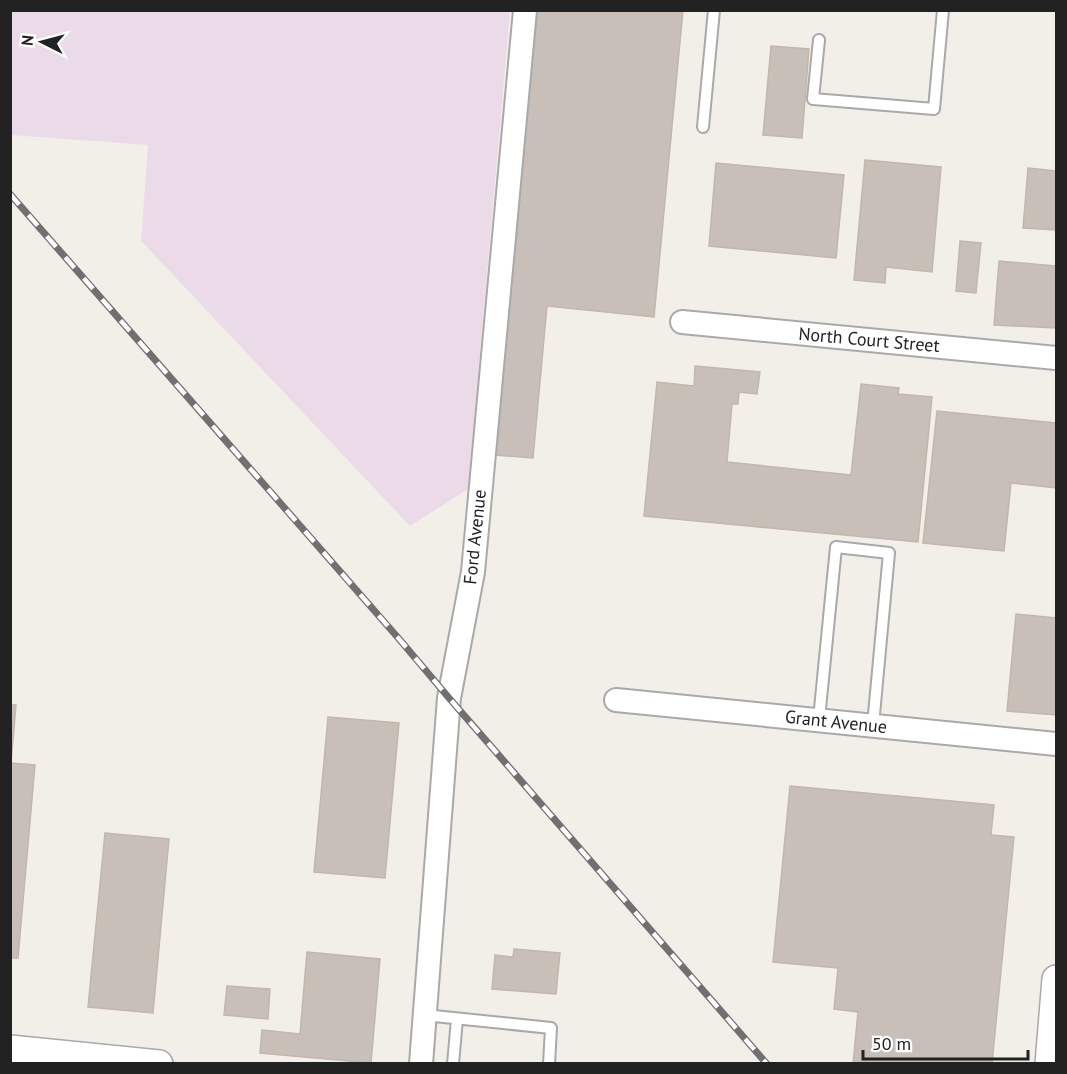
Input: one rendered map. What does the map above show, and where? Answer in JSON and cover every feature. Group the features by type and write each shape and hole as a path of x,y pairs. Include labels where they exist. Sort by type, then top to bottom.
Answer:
{"street":[{"name":"Ford Avenue","path":"421,1064 449,698 473,572 525,10"},
{"name":"North Court Street","path":"682,322 1056,358"},
{"name":"Grant Avenue","path":"616,700 1056,744"},
{"path":"1049,1064 1056,979"},
{"path":"10,1049 96,1061 159,1064"}],"lane":[{"path":"703,126 714,10"},
{"path":"819,40 813,99 934,109 943,10"},
{"path":"819,720 836,547 888,553 873,725"},
{"path":"424,1015 551,1028 549,1064"},
{"path":"453,1064 458,1019"}],"shaded area":[{"path":"10,11 510,11 468,489 410,526 141,241 148,145 11,135"}],"building":[{"path":"537,10 683,10 654,317 547,306 533,458 495,455"},
{"path":"771,46 809,49 802,138 763,135"},
{"path":"865,160 941,167 932,272 886,267 885,283 854,280"},
{"path":"716,163 844,175 836,258 709,246"},
{"path":"1028,168 1056,171 1056,230 1023,228"},
{"path":"960,241 981,243 976,293 956,291"},
{"path":"999,261 1056,266 1056,328 994,325"},
{"path":"695,366 760,372 757,394 739,392 738,404 732,404 727,462 851,475 861,384 899,388 898,394 932,397 918,542 644,516 657,382 694,386"},
{"path":"937,411 1056,423 1056,488 1011,483 1004,551 923,543"},
{"path":"1016,614 1056,618 1056,715 1007,711"},
{"path":"10,705 16,705 11,763 35,765 18,958 10,958"},
{"path":"328,717 399,723 385,878 314,872"},
{"path":"790,786 994,805 991,835 1014,837 992,1064 853,1064 858,1012 834,1009 838,968 773,962"},
{"path":"105,833 169,839 153,1013 88,1007"},
{"path":"514,949 560,953 556,994 492,989 495,955 513,957"},
{"path":"307,952 380,959 371,1063 260,1053 262,1030 300,1034"},
{"path":"227,986 270,989 268,1019 224,1015"}],"railway":[{"path":"10,194 767,1064"}]}
